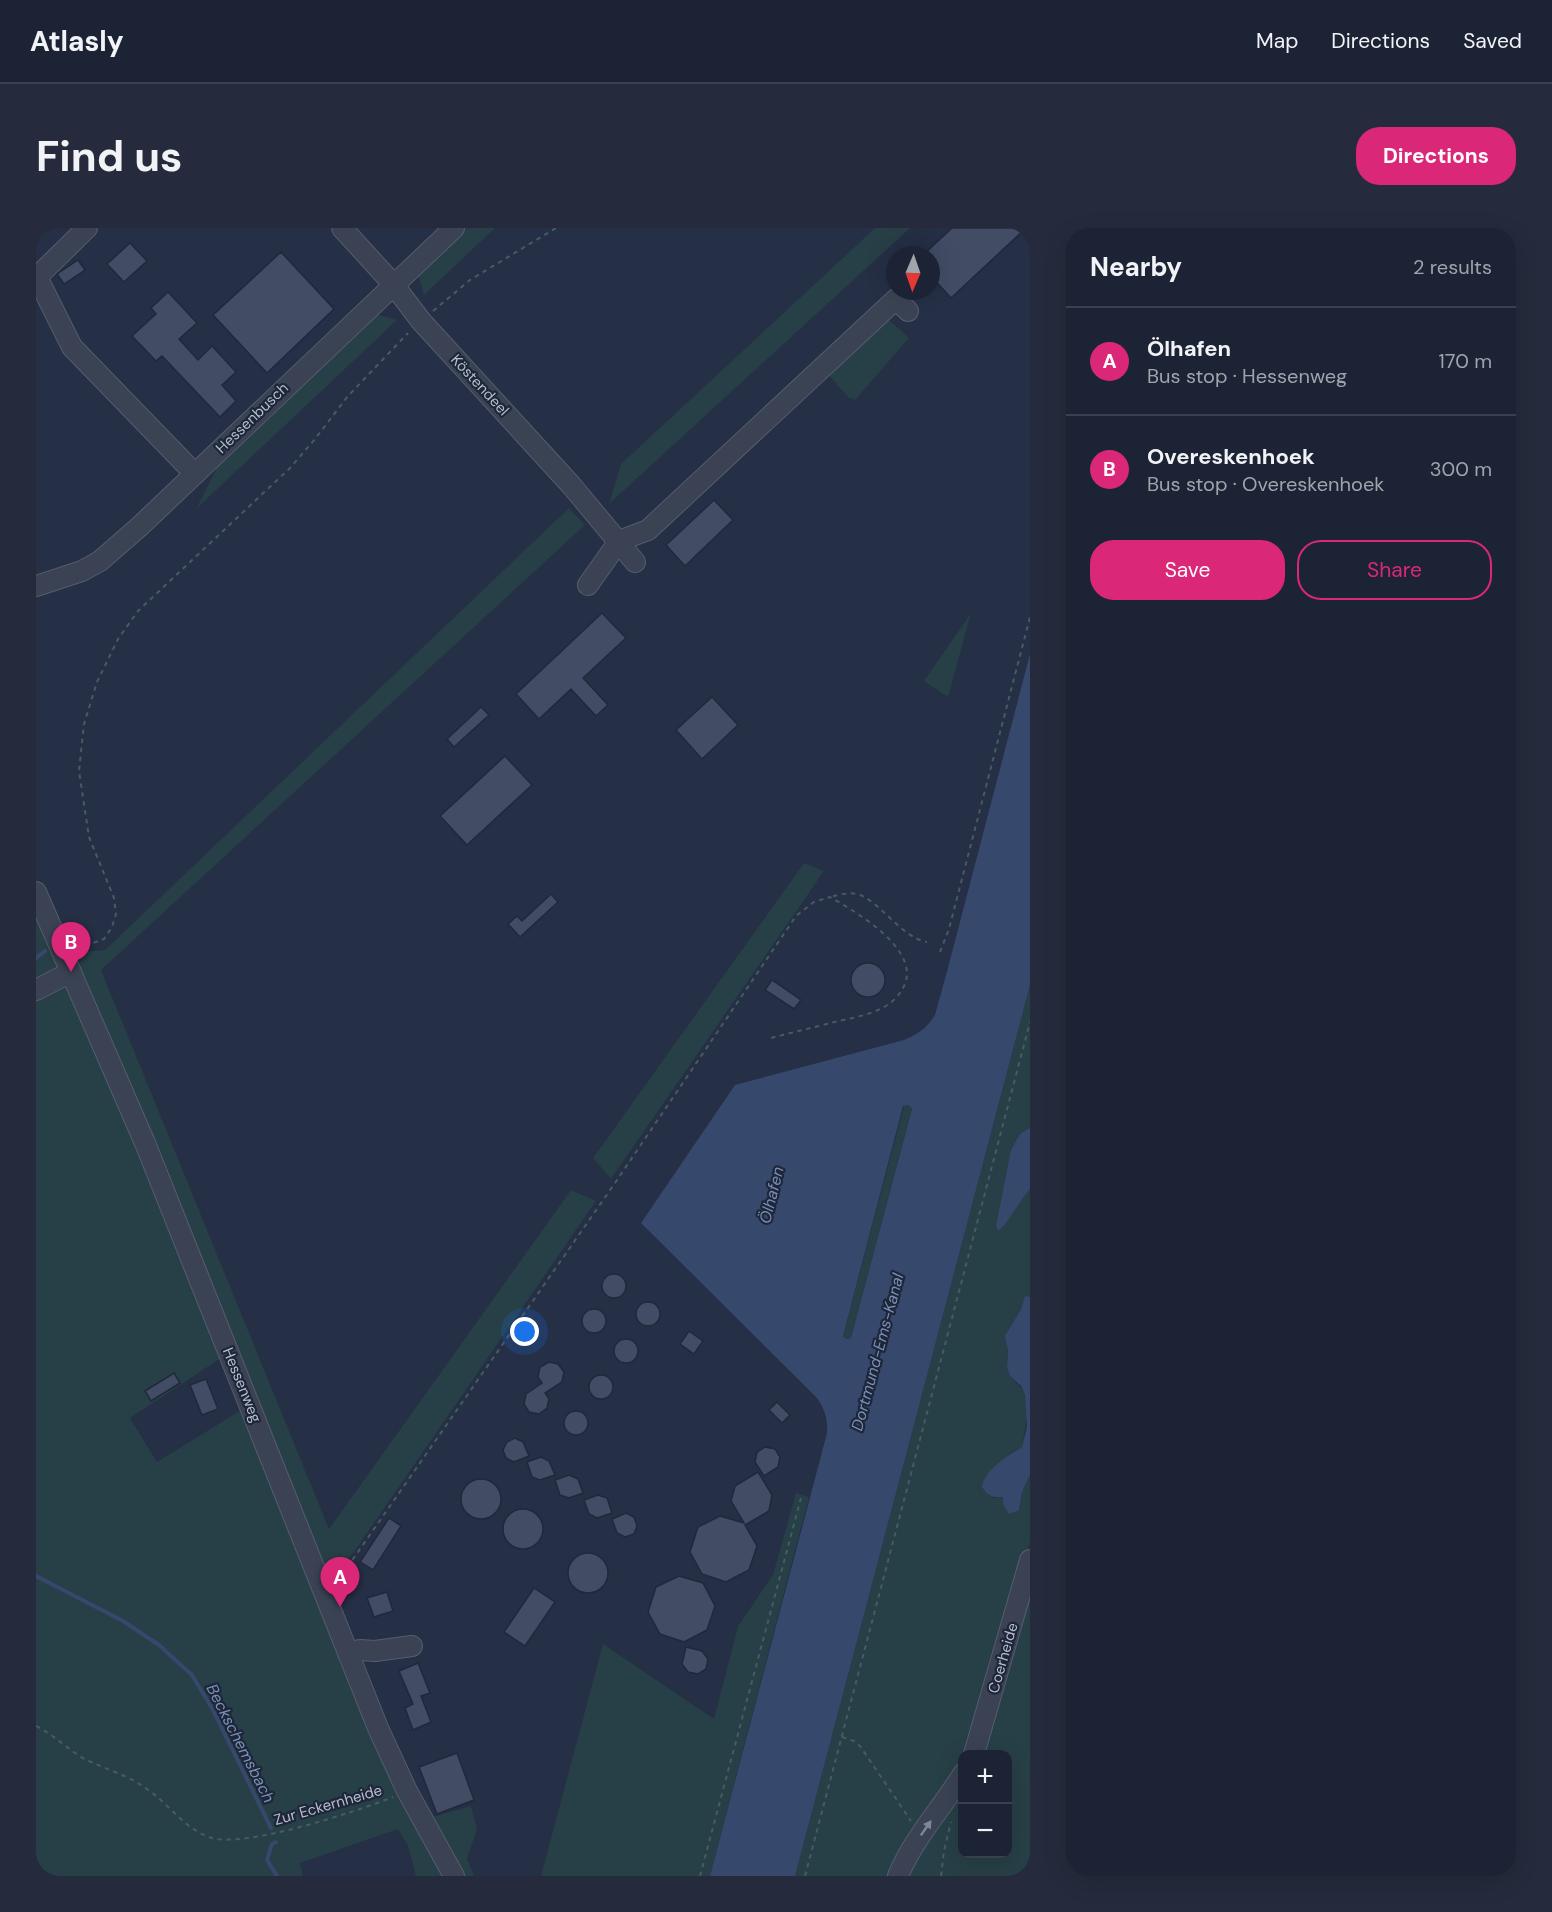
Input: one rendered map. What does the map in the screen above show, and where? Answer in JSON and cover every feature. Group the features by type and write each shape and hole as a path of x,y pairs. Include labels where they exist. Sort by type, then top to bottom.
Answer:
{"street":[{"path":"87,228 37,276 72,347 195,474"},
{"name":"Köstendeel","path":"342,228 393,284 421,321 572,485 635,562"},
{"name":"Hessenbusch","path":"36,586 82,571 100,561 454,228"},
{"path":"588,585 619,541 648,530 896,299 908,311"},
{"name":"Hessenweg","path":"36,892 145,1143 324,1593 359,1647 378,1728 407,1791 454,1876"},
{"path":"36,990 71,972"},
{"name":"Coerheide","path":"975,1750 1030,1560"},
{"path":"359,1647 375,1651 412,1646"},
{"path":"898,1876 903,1863 958,1782"}],"path":[{"path":"62,952 104,939 112,927 116,914 114,898 89,837 79,771 84,724 97,682 118,639 138,611 290,468 315,440 348,396 401,339 470,280 556,228"},
{"path":"940,952 949,929 1030,617"},
{"path":"324,1593 331,1590 359,1552 796,915 814,902 830,897 849,894 863,896 914,939 927,942"},
{"path":"771,1038 862,1016 881,1009 903,989 907,968 898,947 852,910 830,897"},
{"path":"805,1876 1030,1022"},
{"path":"700,1876 801,1498"},
{"name":"Zur Eckernheide","path":"36,1726 47,1731 80,1756 129,1778 147,1789 199,1832 213,1838 258,1836 289,1830 378,1803 407,1791"},
{"path":"842,1737 860,1746 902,1805"},
{"path":"941,1876 944,1851 951,1826 950,1795"}],"shaded area":[{"path":"466,228 495,228 424,295 418,273"},
{"path":"875,228 910,228 890,246 886,246 886,250 609,504 621,464"},
{"path":"375,314 397,320 196,509 223,456"},
{"path":"887,318 909,338 855,400 849,398 825,371"},
{"path":"569,508 585,525 101,970 329,1529 571,1190 596,1201 354,1552 330,1578 73,960 83,952 105,950"},
{"path":"971,613 948,697 924,681"},
{"path":"804,863 824,871 611,1179 593,1158"},
{"path":"36,904 62,967 36,984"},
{"path":"67,980 221,1358 130,1418 157,1462 241,1410 444,1876 416,1876 408,1846 398,1829 300,1863 303,1876 36,1876 36,1000"},
{"path":"1030,985 1030,1297 1023,1302 1007,1340 1007,1368 1010,1376 1025,1396 1026,1422 1022,1447 1009,1454 988,1495 994,1498 1003,1497 1019,1510 1022,1492 1030,1475 1030,1542 992,1685 971,1750 958,1750 958,1858 1012,1858 1012,1750 979,1750 1030,1579 1030,1876 795,1876"},
{"path":"908,1105 912,1109 851,1338 846,1339 843,1336 904,1106"},
{"path":"796,1493 809,1497 710,1876 541,1876 603,1644 714,1719 738,1626 773,1575"},
{"path":"471,1806 477,1829 467,1859 474,1876 462,1876 429,1818"}],"water":[{"name":"Dortmund-Ems-Kanal","path":"1030,654 1030,985 795,1876 710,1876 827,1433 827,1423 817,1398 641,1223 735,1085 904,1040 914,1035 935,1015","holes":["908,1105 912,1109 851,1338 846,1339 843,1336 903,1106"]},
{"path":"1030,1128 1030,1189 998,1231 996,1226 1011,1150 1020,1134"},
{"path":"1025,1296 1030,1297 1030,1475 1022,1492 1019,1510 1009,1514 1003,1504 1003,1497 991,1496 982,1487 987,1474 992,1469 1022,1447 1027,1427 1025,1395 1021,1386 1010,1376 1007,1368 1008,1351 1005,1336 1021,1309"}],"building":[{"path":"952,228 1026,228 951,298 940,286 940,246 933,246"},
{"path":"130,243 147,261 124,282 107,264"},
{"path":"281,252 334,309 267,373 213,315"},
{"path":"78,260 85,270 64,284 57,274"},
{"path":"168,292 197,323 179,339 198,360 212,346 236,372 222,385 236,401 220,417 162,356 156,361 132,336 156,314 151,308"},
{"path":"714,500 733,520 685,566 666,545"},
{"path":"602,613 626,638 583,678 608,705 596,716 571,689 539,719 516,694"},
{"path":"712,697 738,725 702,759 676,730"},
{"path":"481,707 489,715 454,747 447,739"},
{"path":"505,756 532,785 467,845 440,816"},
{"path":"551,894 558,902 520,937 508,924 517,916 522,921"},
{"path":"868,963 880,968 885,980 880,992 868,997 856,992 851,980 856,968"},
{"path":"772,980 801,1000 794,1009 765,990"},
{"path":"614,1274 623,1277 626,1286 623,1295 614,1298 605,1295 602,1286 605,1277"},
{"path":"648,1302 657,1305 660,1314 657,1323 648,1326 639,1323 636,1314 639,1305"},
{"path":"594,1309 603,1312 606,1321 603,1330 594,1333 585,1330 582,1321 585,1312"},
{"path":"689,1331 703,1341 694,1354 680,1344"},
{"path":"626,1339 635,1342 638,1351 635,1360 626,1363 617,1360 614,1351 617,1342"},
{"path":"549,1362 558,1364 564,1372 562,1382 545,1393 549,1399 547,1408 539,1414 529,1412 524,1404 526,1394 542,1383 538,1377 540,1367"},
{"path":"174,1373 180,1383 151,1401 145,1391"},
{"path":"601,1375 610,1378 613,1387 610,1396 601,1399 592,1396 589,1387 592,1378"},
{"path":"206,1379 218,1409 202,1415 190,1385"},
{"path":"777,1402 790,1415 782,1423 769,1410"},
{"path":"576,1411 585,1414 588,1423 585,1432 576,1435 567,1432 564,1423 567,1414"},
{"path":"515,1438 523,1442 529,1456 514,1462 506,1458 503,1450 507,1442"},
{"path":"765,1447 775,1449 780,1457 778,1467 764,1476 755,1462 757,1452"},
{"path":"541,1457 549,1461 555,1475 540,1480 532,1477 527,1462"},
{"path":"758,1472 772,1495 769,1511 745,1525 757,1546 749,1570 726,1582 702,1574 690,1552 698,1527 720,1516 744,1523 731,1501 735,1486"},
{"path":"569,1475 578,1479 583,1493 569,1498 560,1495 555,1480"},
{"path":"481,1479 495,1485 501,1499 495,1513 481,1519 467,1513 461,1499 467,1485"},
{"path":"598,1495 607,1498 612,1513 597,1518 589,1514 584,1500"},
{"path":"523,1509 537,1515 543,1529 537,1543 523,1549 509,1543 503,1529 509,1515"},
{"path":"626,1513 634,1517 637,1526 634,1534 625,1537 617,1533 612,1519"},
{"path":"389,1518 401,1526 373,1570 360,1562"},
{"path":"588,1553 602,1559 608,1573 602,1587 588,1593 574,1587 568,1573 574,1559"},
{"path":"679,1576 703,1583 715,1606 707,1630 684,1642 660,1634 648,1612 656,1587"},
{"path":"534,1588 555,1602 525,1646 504,1632"},
{"path":"387,1592 393,1611 374,1617 367,1598"},
{"path":"686,1647 702,1651 708,1659 706,1669 698,1674 688,1672 682,1664"},
{"path":"418,1663 430,1693 421,1696 431,1722 413,1730 405,1708 413,1704 399,1671"},
{"path":"457,1753 474,1800 437,1814 419,1767"}],"waterway":[{"path":"36,958 45,951"},
{"name":"Beckschemsbach","path":"36,1576 123,1621 159,1645 192,1675 213,1710 271,1828"},
{"name":"Beckschemsbach","path":"276,1842 272,1844 267,1860 277,1876"}],"place":[{"name":"Overeskenhoek","path":"71,972"},
{"name":"Ölhafen","path":"340,1607"}]}
